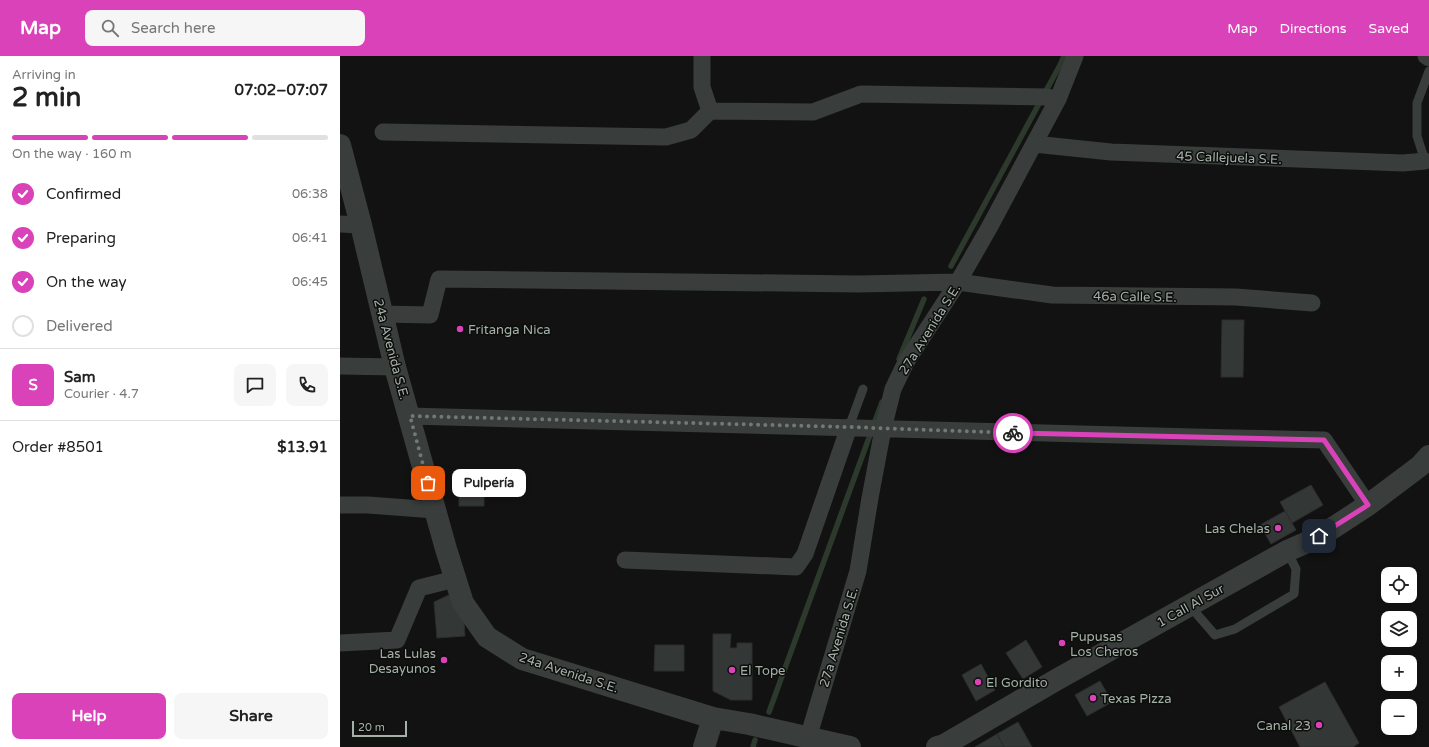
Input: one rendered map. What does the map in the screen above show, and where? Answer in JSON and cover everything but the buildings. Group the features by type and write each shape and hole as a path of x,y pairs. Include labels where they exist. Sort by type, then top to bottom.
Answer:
{"street":[{"path":"702,56 702,88 710,111"},
{"name":"27a Avenida S.E.","path":"808,738 858,571 870,498 868,428 893,389 906,362 955,282 1034,144 1053,98 1075,56"},
{"path":"383,132 666,137 691,130 710,111 813,112 861,94 1053,98"},
{"name":"45 Callejuela S.E.","path":"1034,144 1111,152 1403,163 1427,162"},
{"name":"24a Avenida S.E.","path":"340,145 350,224 382,314 395,367 455,578 463,603 487,638 522,659 713,718 749,724 850,747"},
{"name":"46a Calle S.E.","path":"382,314 430,315 439,279 858,284 955,282 1052,295 1236,297 1312,303"},
{"path":"340,366 395,367"},
{"path":"410,416 1324,440 1368,505"},
{"path":"625,560 796,567 805,554 868,428"},
{"name":"1 Call Al Sur","path":"942,746 1189,605 1287,551 1319,536 1368,505 1420,466 1429,456"},
{"path":"340,505 435,510"},
{"path":"340,643 397,640 418,588 455,578"},
{"path":"704,747 713,718"}],"lane":[{"path":"1427,162 1417,136 1417,103 1429,71"},
{"path":"862,389 868,428"},
{"path":"1189,605 1215,635 1235,629 1294,594 1296,569 1287,551"}],"waterway":[{"path":"951,266 1064,56"},
{"path":"899,359 924,299"},
{"path":"769,712 882,402"},
{"path":"753,747 755,740"}],"way so far":[{"path":"428,483 410,416 849,427 1013,433"}],"place":[{"name":"Fritanga Nica","path":"460,329"},
{"name":"Pulpería","path":"428,483"},
{"name":"Las Chelas","path":"1278,528"},
{"name":"Pupusas Los Cheros","path":"1062,643"},
{"name":"Las Lulas Desayunos","path":"444,660"},
{"name":"El Tope","path":"732,670"},
{"name":"El Gordito","path":"978,682"},
{"name":"Texas Pizza","path":"1093,698"},
{"name":"Canal 23","path":"1319,725"}],"route":[{"path":"1013,433 1324,440 1368,505 1319,536"}]}
